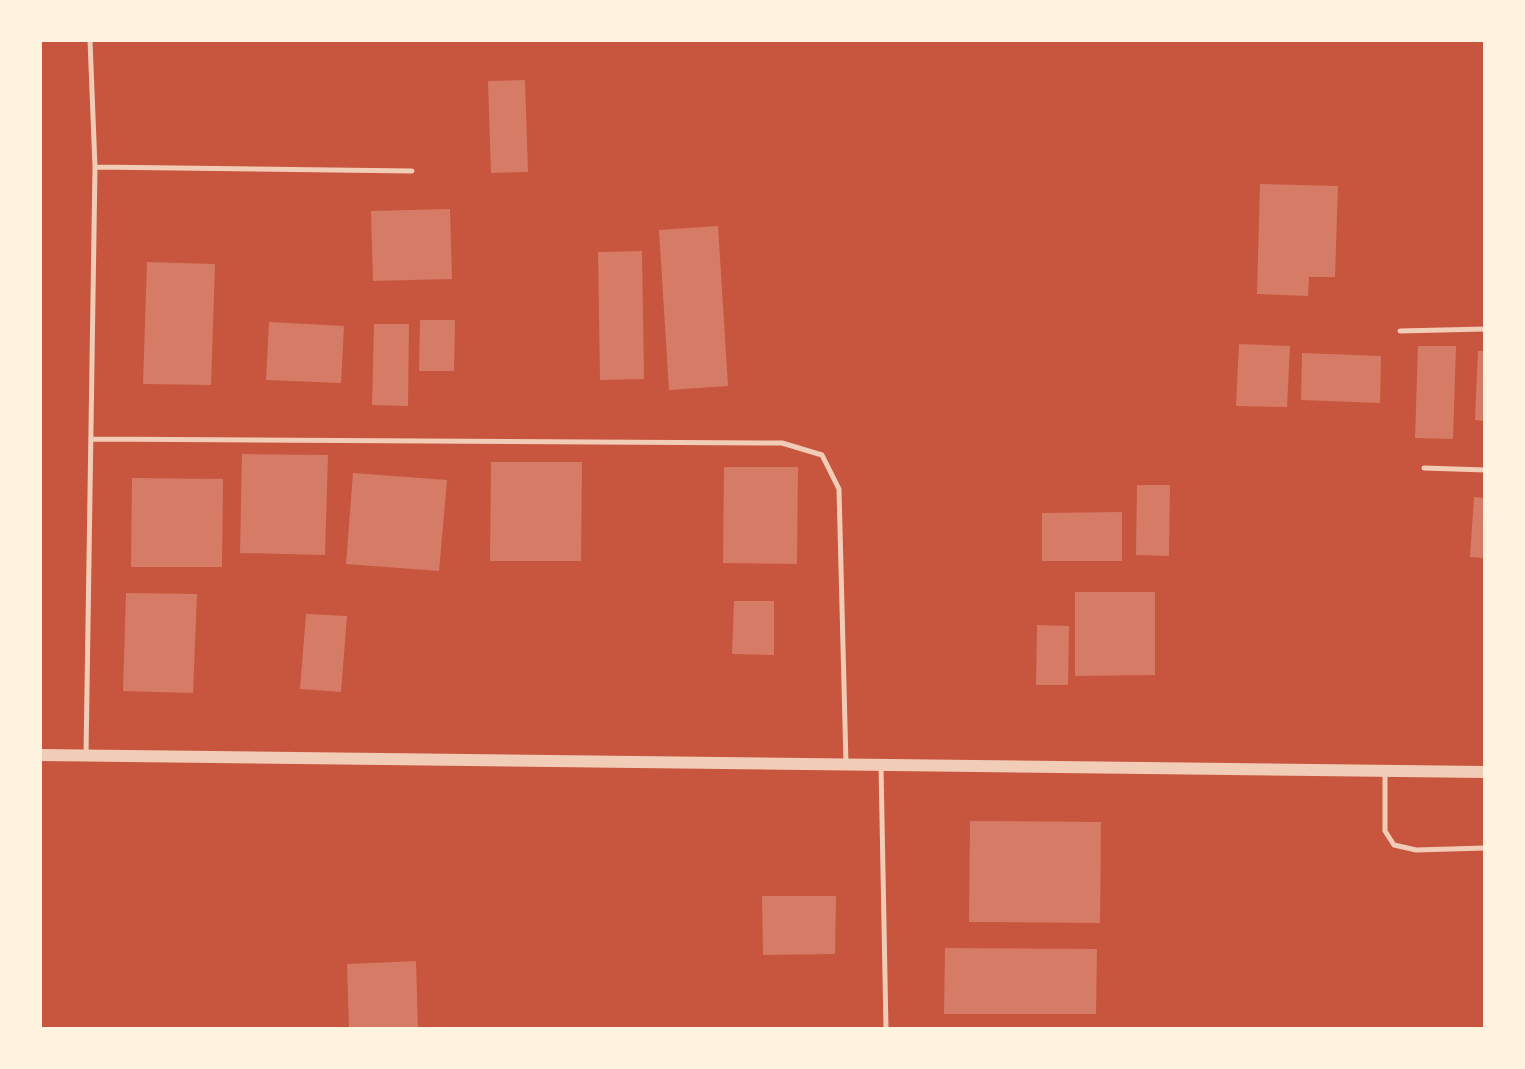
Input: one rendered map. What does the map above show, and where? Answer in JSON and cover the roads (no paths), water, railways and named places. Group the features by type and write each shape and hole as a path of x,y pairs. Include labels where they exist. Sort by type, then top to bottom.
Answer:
{"street":[{"path":"40,755 1485,772"}],"lane":[{"path":"86,755 95,167 90,40"},
{"path":"95,167 412,170"},
{"path":"1400,331 1485,329"},
{"path":"91,439 782,443 822,455 839,489 846,764"},
{"path":"1424,468 1485,470"},
{"path":"881,765 886,1029"},
{"path":"1385,771 1385,831 1394,845 1416,850 1485,848"}]}
